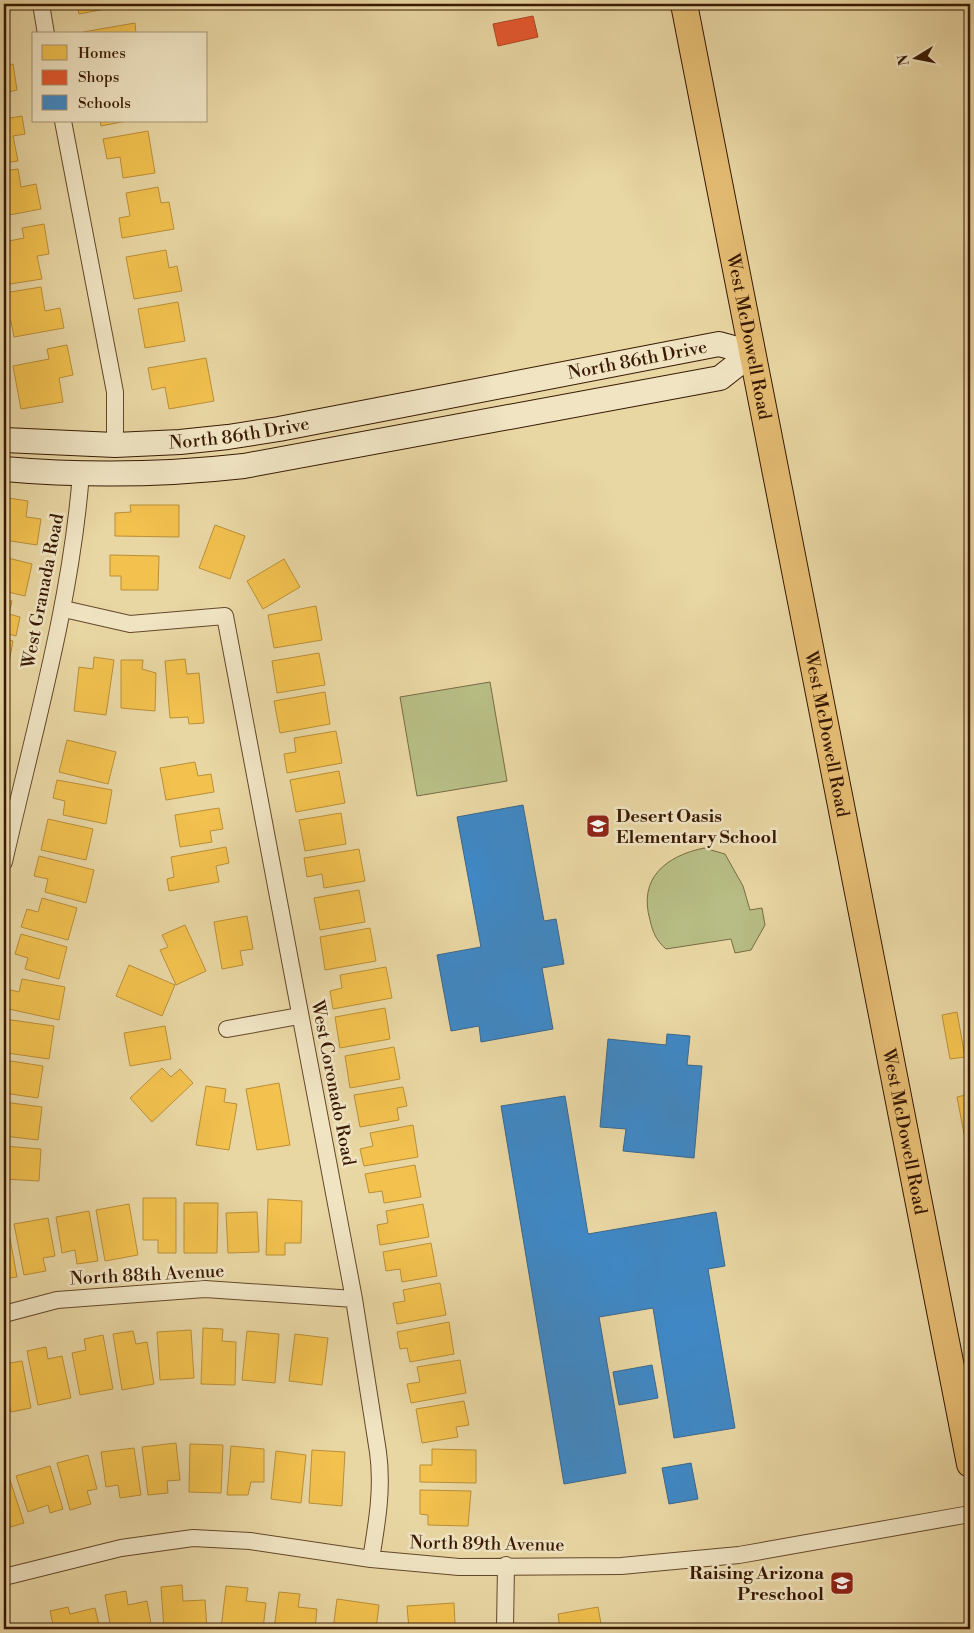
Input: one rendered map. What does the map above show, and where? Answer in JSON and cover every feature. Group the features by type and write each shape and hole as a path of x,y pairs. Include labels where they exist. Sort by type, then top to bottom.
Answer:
{"main road":[{"name":"West McDowell Road","path":"684,4 970,1464"}],"street":[{"path":"41,4 46,32"},
{"path":"63,122 115,392 115,445"},
{"name":"North 86th Drive","path":"4,440 115,445 208,439 279,429 719,344 752,353"},
{"name":"North 86th Drive","path":"4,469 81,473 178,473 244,466 720,378 752,353"},
{"path":"208,439 210,470"},
{"name":"West Granada Road","path":"4,862 64,609 77,532 81,473"},
{"name":"West Coronado Road","path":"64,609 130,624 225,616 354,1299 381,1475 371,1559"},
{"path":"227,1029 300,1016"},
{"name":"North 88th Avenue","path":"4,1314 57,1300 205,1288 354,1299"},
{"name":"North 89th Avenue","path":"4,1577 121,1548 193,1538 250,1541 371,1559 459,1567 506,1565 621,1566 729,1556 970,1514"},
{"path":"506,1565 506,1629"}],"green space":[{"path":"490,682 507,781 417,796 400,697"},
{"path":"704,848 725,854 743,886 750,910 762,908 765,925 751,950 735,953 731,939 666,949 654,933 647,905 648,892 652,881 658,871 667,863 690,852"}],"building: Homes":[{"path":"77,4 131,4 79,14"},
{"path":"135,23 136,32 83,32"},
{"path":"13,64 17,90 4,93 4,66"},
{"path":"22,116 25,134 13,136 18,161 4,163 4,119"},
{"path":"100,122 122,122 101,126"},
{"path":"148,131 155,173 123,178 120,157 107,159 103,139"},
{"path":"18,169 21,187 36,184 41,209 4,216 4,171"},
{"path":"158,187 161,203 169,202 174,229 122,238 119,218 130,216 126,193"},
{"path":"44,224 49,254 37,256 42,279 4,285 4,242 24,238 22,228"},
{"path":"166,250 169,268 177,266 182,291 134,299 126,257"},
{"path":"41,287 45,311 60,308 64,328 14,337 11,321 4,322 4,293"},
{"path":"178,302 185,341 145,348 138,309"},
{"path":"67,345 73,375 59,378 63,402 21,409 13,366 49,359 47,349"},
{"path":"206,358 214,401 169,409 165,387 152,390 148,368"},
{"path":"9,498 28,501 26,517 41,519 37,545 4,540 4,516 6,517"},
{"path":"130,505 179,505 179,537 115,536 115,513 131,512"},
{"path":"215,525 245,536 230,579 199,568"},
{"path":"110,555 159,556 158,590 121,590 121,576 110,576"},
{"path":"4,557 32,564 25,596 4,591"},
{"path":"284,559 300,587 263,609 247,581"},
{"path":"4,599 12,601 9,614 20,617 16,636 4,633"},
{"path":"316,606 322,640 274,648 268,615"},
{"path":"4,639 13,641 7,673 4,673"},
{"path":"319,653 325,685 277,693 272,661"},
{"path":"94,657 114,660 106,715 74,711 79,667 93,669"},
{"path":"185,659 187,674 199,673 204,723 189,724 188,717 170,718 165,661"},
{"path":"121,660 143,660 142,669 156,673 155,711 121,708"},
{"path":"325,692 330,724 280,733 274,701"},
{"path":"336,731 342,763 287,773 284,754 296,752 294,738"},
{"path":"67,740 116,752 108,784 59,772"},
{"path":"195,762 198,776 211,774 214,792 166,800 160,768"},
{"path":"339,771 345,803 296,812 290,780"},
{"path":"57,780 112,790 106,824 63,815 65,801 53,798"},
{"path":"219,808 223,829 210,831 212,842 180,847 175,815"},
{"path":"341,813 346,844 305,851 299,820"},
{"path":"48,819 93,829 86,860 41,850"},
{"path":"226,847 229,863 216,866 219,882 169,891 167,879 174,877 171,857"},
{"path":"359,849 365,881 324,888 322,874 307,877 304,858"},
{"path":"39,856 94,870 86,903 45,892 48,879 34,876"},
{"path":"359,890 365,922 320,930 314,898"},
{"path":"42,898 77,908 68,940 21,927 27,909 38,912"},
{"path":"247,916 253,949 240,951 243,965 222,969 214,922"},
{"path":"185,925 206,971 176,985 160,950 168,947 162,935"},
{"path":"370,928 376,961 325,970 320,937"},
{"path":"21,934 67,947 59,979 25,969 28,958 15,954"},
{"path":"129,965 175,985 162,1016 116,996"},
{"path":"386,967 392,998 333,1009 330,991 342,988 340,975"},
{"path":"22,979 65,987 59,1020 4,1008 7,989 19,992"},
{"path":"385,1008 390,1039 340,1048 335,1017"},
{"path":"957,1012 965,1057 950,1059 942,1015"},
{"path":"4,1019 54,1026 49,1059 7,1053 9,1038 4,1037"},
{"path":"165,1026 171,1059 130,1066 124,1033"},
{"path":"394,1047 400,1079 350,1088 345,1056"},
{"path":"4,1060 43,1066 38,1098 4,1093"},
{"path":"162,1068 171,1077 180,1069 193,1083 152,1122 130,1098"},
{"path":"279,1083 290,1145 257,1150 246,1089"},
{"path":"206,1086 226,1089 224,1102 237,1104 229,1150 196,1145"},
{"path":"403,1087 407,1106 397,1108 399,1120 360,1127 354,1095"},
{"path":"970,1094 970,1165 957,1097"},
{"path":"4,1102 42,1107 38,1140 4,1136"},
{"path":"413,1125 418,1157 364,1166 360,1149 373,1146 370,1133"},
{"path":"4,1146 41,1149 39,1181 4,1179"},
{"path":"415,1165 421,1197 384,1203 382,1191 369,1193 365,1174"},
{"path":"143,1198 176,1198 176,1253 158,1253 158,1240 143,1240"},
{"path":"268,1199 302,1201 301,1243 285,1243 285,1255 266,1255"},
{"path":"184,1203 218,1203 217,1253 184,1253"},
{"path":"129,1204 138,1255 105,1261 96,1210"},
{"path":"423,1204 429,1237 380,1245 377,1225 388,1223 386,1211"},
{"path":"89,1211 98,1261 77,1264 75,1250 62,1253 56,1217"},
{"path":"257,1212 259,1252 228,1253 226,1213"},
{"path":"48,1218 55,1256 43,1258 46,1271 24,1275 14,1224"},
{"path":"7,1222 17,1277 4,1279 4,1223"},
{"path":"431,1243 437,1276 402,1282 400,1269 386,1271 383,1252"},
{"path":"440,1283 446,1315 397,1324 393,1303 405,1301 403,1290"},
{"path":"449,1322 454,1354 410,1362 407,1348 400,1349 397,1332"},
{"path":"203,1328 223,1329 222,1341 236,1342 235,1385 201,1384"},
{"path":"191,1330 194,1378 160,1380 157,1332"},
{"path":"133,1331 136,1344 147,1342 154,1384 122,1390 113,1334"},
{"path":"247,1331 279,1334 275,1383 242,1380"},
{"path":"295,1334 328,1338 322,1385 289,1381"},
{"path":"103,1335 113,1389 80,1395 72,1353 86,1350 84,1339"},
{"path":"46,1347 48,1359 62,1356 71,1398 38,1405 27,1351"},
{"path":"460,1360 466,1393 411,1403 407,1384 420,1382 417,1367"},
{"path":"22,1361 31,1408 11,1412 9,1403 4,1404 4,1364"},
{"path":"464,1401 469,1425 456,1427 458,1437 422,1443 416,1409"},
{"path":"176,1443 180,1480 167,1481 168,1493 148,1495 142,1447"},
{"path":"190,1444 223,1445 221,1493 189,1492"},
{"path":"231,1446 264,1449 264,1482 251,1482 248,1495 227,1495"},
{"path":"134,1448 141,1495 120,1498 118,1485 106,1487 101,1452"},
{"path":"432,1449 476,1450 476,1483 420,1482 420,1465 432,1465"},
{"path":"312,1450 345,1452 342,1506 309,1503"},
{"path":"276,1451 306,1455 301,1503 271,1499"},
{"path":"88,1455 97,1489 87,1491 91,1504 70,1510 57,1463"},
{"path":"50,1466 63,1509 50,1513 48,1505 28,1512 16,1476"},
{"path":"9,1477 24,1523 4,1529 4,1479"},
{"path":"420,1490 471,1491 468,1526 428,1525 428,1515 420,1514"},
{"path":"182,1585 183,1601 205,1600 207,1629 164,1629 161,1587"},
{"path":"226,1586 248,1588 246,1601 266,1603 263,1629 221,1629"},
{"path":"126,1591 128,1605 147,1601 152,1629 111,1629 105,1595"},
{"path":"279,1592 300,1594 298,1607 317,1609 315,1629 274,1629"},
{"path":"337,1599 379,1605 376,1629 333,1629"},
{"path":"454,1603 455,1624 467,1624 468,1629 409,1629 407,1606"},
{"path":"68,1607 70,1614 95,1608 100,1629 54,1629 50,1611"},
{"path":"598,1607 602,1629 560,1629 558,1614"}],"building: Shops":[{"path":"533,16 538,37 498,46 493,24"}],"building: Schools":[{"path":"523,805 544,921 556,919 564,964 542,968 553,1029 481,1042 479,1026 451,1031 437,955 481,947 457,817"},
{"path":"667,1034 690,1036 687,1065 702,1066 694,1158 623,1151 626,1129 600,1127 608,1039 666,1045"},
{"path":"565,1096 588,1234 716,1212 725,1266 708,1269 735,1428 674,1438 653,1308 599,1317 626,1473 564,1484 501,1106"},
{"path":"652,1365 658,1398 619,1405 613,1372"},
{"path":"691,1463 698,1499 669,1504 662,1468"}],"place":[{"name":"Desert Oasis Elementary School","path":"598,826"},
{"name":"Raising Arizona Preschool","path":"842,1583"}]}
